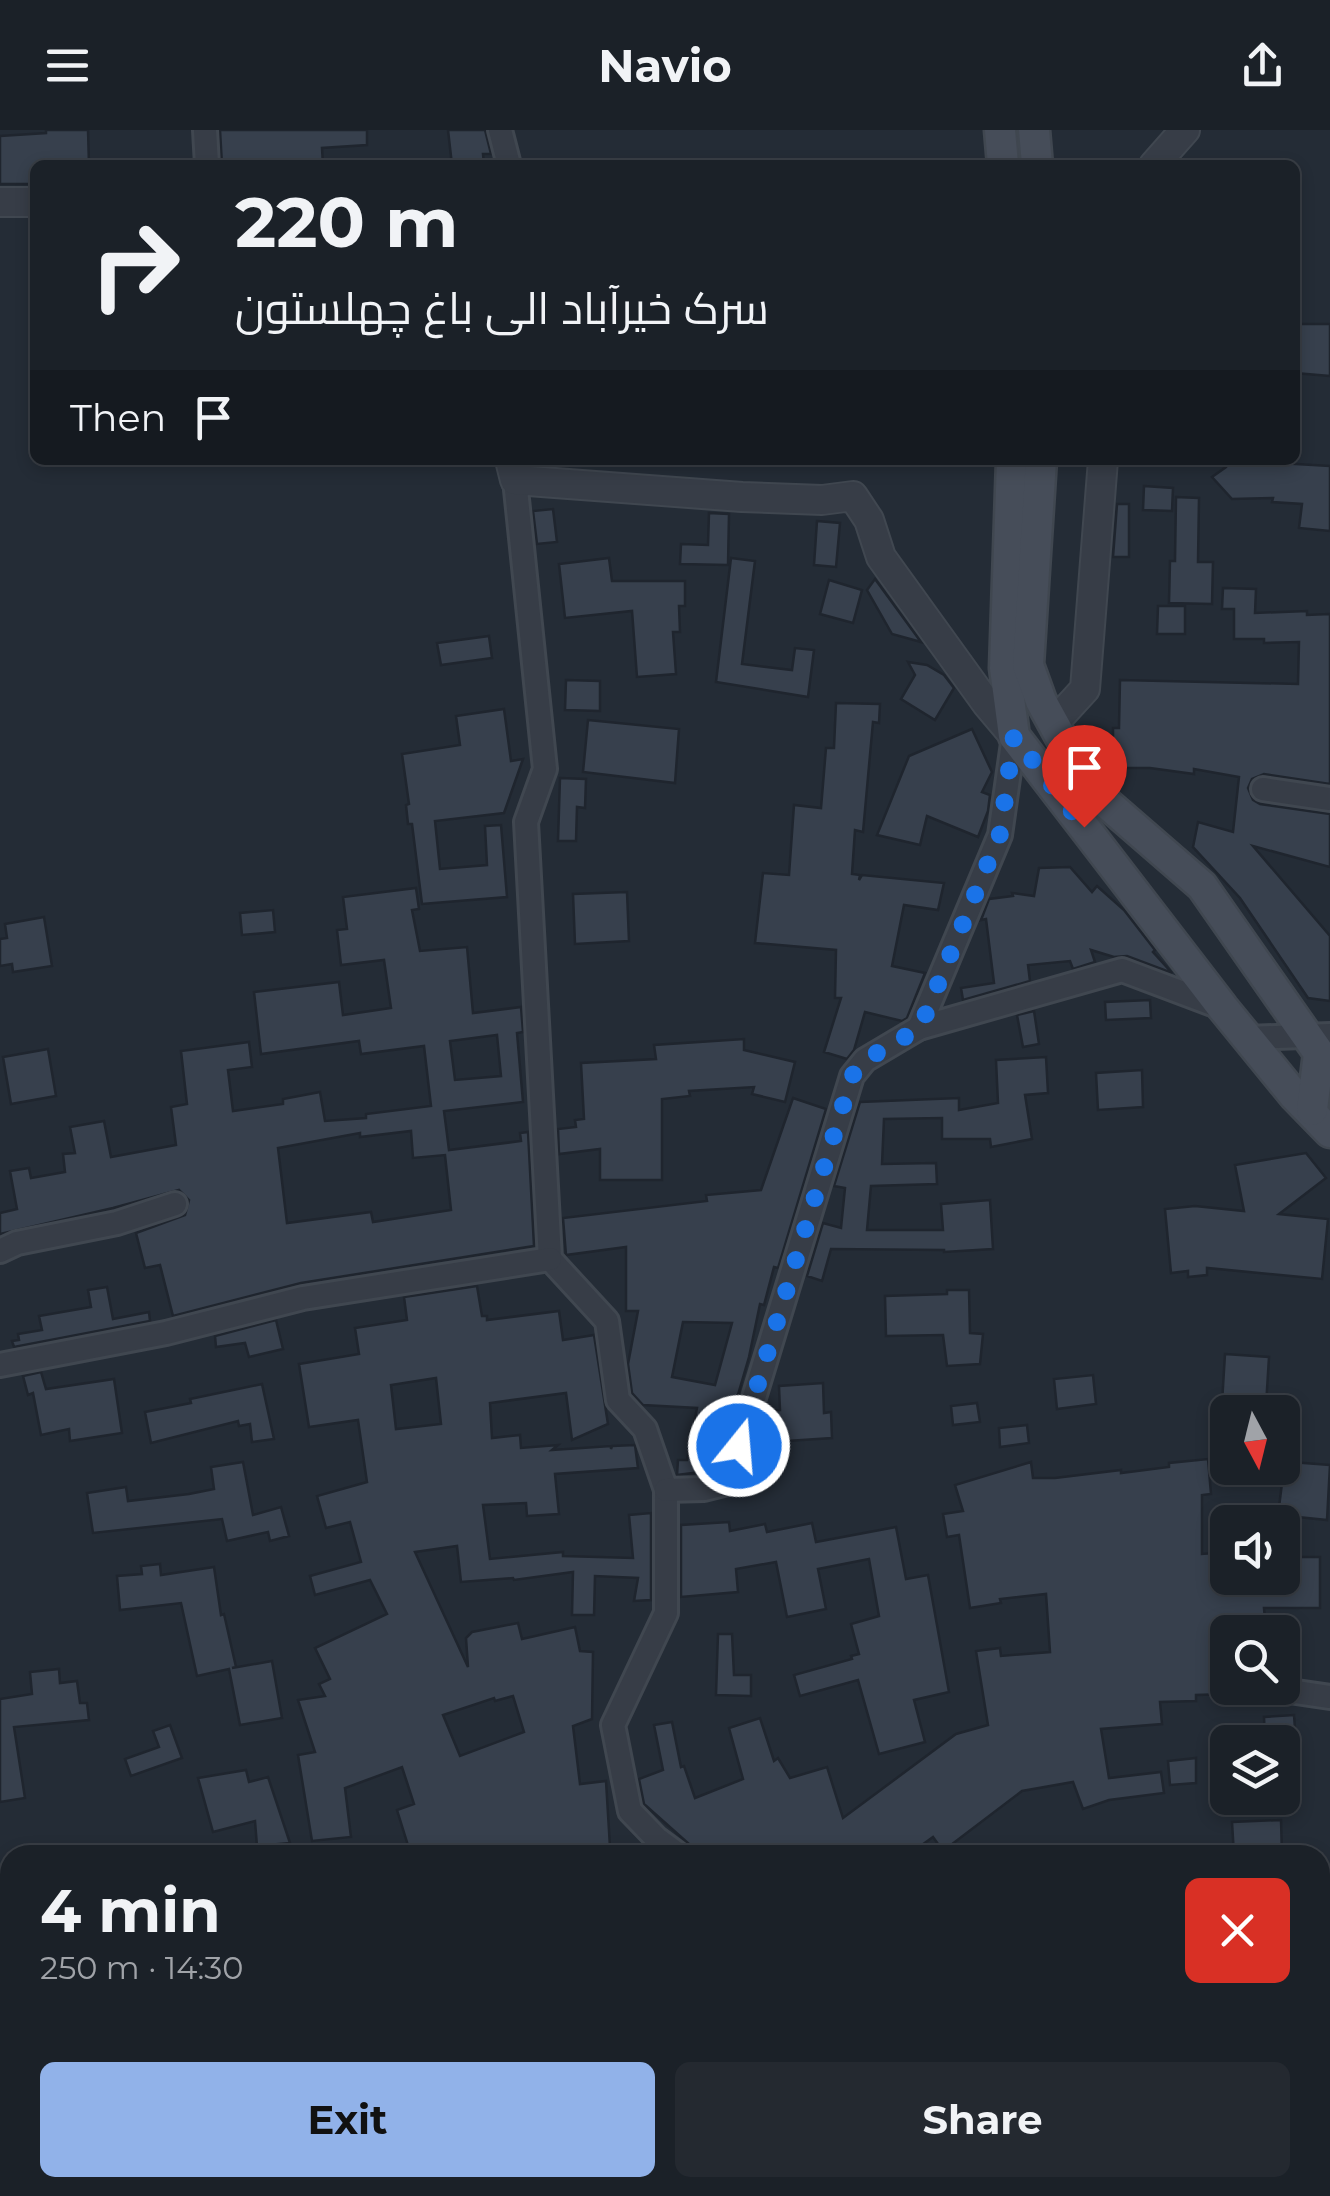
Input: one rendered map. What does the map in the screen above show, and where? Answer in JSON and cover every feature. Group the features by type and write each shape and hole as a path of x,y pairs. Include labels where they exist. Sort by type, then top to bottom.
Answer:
{"main road":[{"path":"1000,130 1003,160"},
{"path":"1034,130 1037,160"},
{"path":"1012,465 1005,668 1014,736 1223,1008 1294,1095 1321,1121"},
{"path":"1041,465 1028,665 1040,701 1089,788 1202,886 1319,1036 1321,1121"}],"street":[{"path":"205,130 207,160"},
{"path":"500,130 508,160"},
{"path":"1158,160 1185,130"},
{"path":"0,202 30,202"},
{"path":"1053,724 1085,689 1103,465"},
{"path":"665,1845 630,1811 613,1725 666,1614 666,1490 644,1429 618,1400 607,1321 550,1259 526,822 546,769 513,470 742,496 822,500 853,496 869,520 881,557 986,704 1014,736 1000,834 920,1028"},
{"path":"1263,789 1330,799"},
{"path":"666,1490 704,1490 728,1483 852,1076 865,1060 920,1028 1122,970 1223,1008"},
{"path":"1248,1038 1319,1036"},
{"path":"0,1251 16,1244 116,1223 175,1204"},
{"path":"0,1366 166,1332 302,1298 550,1259"},
{"path":"1300,1693 1330,1698"}],"building":[{"path":"88,130 89,160 30,160 30,184 0,184 0,136"},
{"path":"220,130 367,130 367,145 322,148 323,160 222,160"},
{"path":"448,130 485,130 491,154 483,154 484,160 451,160"},
{"path":"1300,324 1330,324 1330,376 1300,373"},
{"path":"1330,466 1330,531 1299,528 1302,504 1272,502 1273,498 1232,499 1212,477 1226,467"},
{"path":"1144,486 1173,488 1172,511 1143,510"},
{"path":"1176,497 1199,498 1198,562 1213,562 1212,604 1169,603 1170,561 1175,561"},
{"path":"1117,504 1129,504 1129,557 1113,557"},
{"path":"553,509 557,542 537,544 533,511"},
{"path":"709,513 729,514 728,565 680,564 681,544 708,545"},
{"path":"817,521 840,523 836,567 814,565"},
{"path":"609,558 612,581 685,581 685,606 679,606 680,632 673,632 676,674 637,677 632,611 565,618 559,564"},
{"path":"731,558 755,561 742,664 792,670 795,648 814,650 808,697 716,682"},
{"path":"875,579 921,642 892,634 867,590"},
{"path":"829,580 862,590 853,623 820,614"},
{"path":"1223,588 1256,589 1255,613 1330,614 1330,784 1264,774 1252,779 1248,788 1253,800 1260,804 1330,814 1330,867 1253,846 1330,936 1330,1001 1308,998 1240,898 1193,847 1198,822 1233,832 1239,777 1194,769 1194,774 1113,768 1113,728 1119,728 1120,680 1298,684 1299,642 1234,639 1234,609 1222,609"},
{"path":"1158,606 1185,606 1185,634 1157,634"},
{"path":"489,636 492,658 441,665 437,643"},
{"path":"908,662 927,665 944,675 954,688 935,720 901,699 915,675"},
{"path":"566,680 600,681 600,711 565,710"},
{"path":"836,703 880,704 879,723 873,722 863,832 855,830 852,874 860,875 859,880 862,875 944,883 938,910 904,905 892,966 925,973 907,1018 902,1021 865,1012 854,1050 847,1059 824,1052 841,998 835,998 836,950 755,943 763,873 789,875 794,805 821,808 826,748 834,748"},
{"path":"504,709 511,761 523,759 504,813 435,821 440,869 487,865 485,826 501,825 507,897 422,904 412,824 408,824 402,754 460,745 456,716"},
{"path":"588,720 679,729 675,783 583,772"},
{"path":"972,729 992,772 982,792 990,795 978,837 927,816 920,845 877,835 909,756"},
{"path":"560,778 586,779 585,808 577,807 576,841 558,841"},
{"path":"1070,867 1092,892 1097,886 1124,910 1172,973 1127,956 1114,957 1091,950 1095,962 1073,969 1070,961 1028,965 1030,981 963,1000 961,988 994,983 986,919 981,920 989,899 1013,896 1012,893 1034,896 1039,868"},
{"path":"416,888 419,909 412,910 420,951 467,947 473,1013 521,1007 523,1032 517,1033 523,1102 444,1111 449,1150 521,1141 520,1133 528,1132 534,1246 301,1283 173,1316 160,1265 145,1268 136,1233 185,1215 189,1200 179,1190 0,1234 0,1213 17,1209 10,1171 29,1168 31,1178 65,1172 63,1154 75,1153 70,1127 104,1121 111,1157 176,1145 171,1107 187,1104 181,1051 249,1042 252,1067 228,1070 233,1111 283,1104 283,1099 320,1092 325,1121 431,1106 424,1046 361,1054 359,1041 261,1054 254,992 339,982 343,1015 391,1008 384,960 341,965 337,930 347,929 343,897","holes":["497,1035 501,1076 455,1080 450,1041","411,1131 413,1158 445,1155 451,1210 373,1222 371,1212 287,1223 278,1148 360,1133 360,1137"]},
{"path":"627,892 629,941 575,944 573,894"},
{"path":"273,910 275,932 242,935 240,913"},
{"path":"44,917 52,966 13,972 12,964 0,966 0,939 7,938 5,924"},
{"path":"1150,1000 1151,1018 1106,1020 1105,1002"},
{"path":"1034,1011 1039,1044 1023,1047 1017,1015"},
{"path":"744,1039 744,1050 795,1062 785,1102 752,1094 754,1087 689,1091 690,1096 662,1099 662,1180 600,1180 600,1149 559,1154 558,1129 576,1127 575,1120 584,1119 581,1063 656,1059 654,1045"},
{"path":"48,1049 56,1096 11,1104 3,1057"},
{"path":"1046,1057 1048,1093 1025,1095 1032,1139 991,1147 990,1139 942,1139 942,1118 884,1119 882,1164 936,1163 937,1184 871,1186 867,1230 943,1230 941,1204 990,1200 993,1249 831,1249 822,1281 807,1276 823,1223 841,1228 845,1188 834,1186 860,1102 959,1098 959,1110 998,1103 996,1060"},
{"path":"1142,1070 1143,1107 1098,1110 1096,1073"},
{"path":"793,1098 826,1109 778,1268 774,1267 764,1305 760,1304 716,1470 677,1475 678,1460 687,1460 697,1408 643,1405 632,1393 628,1364 638,1311 626,1311 626,1247 566,1255 563,1218 707,1201 706,1195 761,1190","holes":["683,1322 732,1323 715,1385 672,1377"]},
{"path":"1306,1153 1326,1178 1279,1214 1328,1219 1322,1279 1207,1268 1207,1275 1188,1277 1188,1271 1171,1273 1165,1209 1195,1206 1244,1211 1235,1165"},
{"path":"477,1286 482,1316 487,1316 487,1320 559,1311 563,1340 594,1335 608,1424 572,1440 566,1393 490,1403 492,1438 520,1435 521,1448 558,1445 552,1450 635,1445 638,1468 555,1474 559,1514 527,1516 526,1503 483,1505 490,1559 563,1552 563,1556 633,1558 629,1515 651,1513 651,1600 634,1601 638,1578 595,1576 594,1615 572,1615 573,1572 461,1582 457,1546 415,1552 468,1667 466,1638 472,1632 518,1623 522,1639 575,1627 580,1651 593,1652 592,1719 573,1726 580,1784 606,1781 610,1845 408,1845 397,1810 414,1804 402,1767 345,1788 351,1837 312,1841 298,1755 315,1752 298,1700 325,1696 319,1684 330,1679 315,1648 387,1614 370,1580 315,1595 310,1576 361,1562 350,1522 326,1528 317,1496 367,1482 358,1420 309,1427 299,1364 359,1354 355,1328 407,1320 404,1297","holes":["436,1378 441,1424 396,1429 391,1385","513,1696 524,1732 460,1756 443,1715 494,1698 495,1701"]},
{"path":"107,1287 113,1319 149,1312 150,1321 14,1347 12,1341 19,1340 18,1334 42,1330 39,1316 91,1307 88,1290"},
{"path":"947,1290 969,1290 970,1333 983,1334 980,1364 947,1366 943,1335 886,1336 885,1296 947,1294"},
{"path":"276,1320 283,1349 249,1357 245,1343 216,1347 215,1336"},
{"path":"1225,1354 1269,1357 1267,1395 1222,1395"},
{"path":"41,1372 46,1389 114,1379 122,1433 70,1441 69,1429 41,1435 33,1393 28,1395 23,1376"},
{"path":"1093,1375 1096,1404 1057,1409 1054,1379"},
{"path":"823,1383 824,1413 831,1412 832,1438 772,1442 770,1411 780,1410 779,1386"},
{"path":"262,1384 274,1439 252,1442 250,1424 239,1426 238,1421 151,1443 145,1412"},
{"path":"977,1403 980,1422 953,1425 951,1406"},
{"path":"1027,1425 1029,1443 1000,1447 999,1428"},
{"path":"1208,1459 1211,1494 1202,1495 1202,1554 1210,1553 1210,1595 1300,1595 1300,1557 1320,1557 1320,1608 1264,1608 1265,1615 1210,1615 1210,1695 1196,1695 1196,1701 1160,1702 1162,1724 1101,1729 1109,1778 1161,1772 1164,1793 1109,1800 1083,1809 1073,1782 1022,1791 951,1845 939,1845 933,1837 922,1845 689,1845 644,1804 639,1779 663,1770 654,1725 672,1722 681,1767 684,1766 695,1798 743,1779 729,1728 760,1718 774,1761 778,1758 790,1778 827,1767 843,1818 956,1734 988,1725 976,1651 1000,1648 1001,1656 1050,1652 1046,1594 1000,1599 1001,1603 970,1608 959,1535 947,1537 943,1514 963,1511 955,1485 1031,1462 1033,1478 1169,1467 1169,1463"},
{"path":"243,1462 253,1515 281,1507 289,1536 270,1541 268,1532 227,1541 222,1519 93,1533 87,1493 126,1487 128,1501 189,1494 214,1489 211,1467"},
{"path":"1300,1463 1330,1465 1327,1520 1300,1517 1300,1505 1279,1505 1282,1485 1300,1485"},
{"path":"729,1522 730,1531 765,1524 767,1532 812,1523 816,1542 896,1527 906,1579 928,1575 949,1692 914,1700 925,1742 879,1754 858,1680 800,1696 794,1675 852,1659 851,1656 859,1654 851,1624 879,1616 869,1559 818,1569 826,1609 787,1617 776,1562 736,1569 738,1592 681,1597 681,1525"},
{"path":"160,1564 161,1575 214,1567 221,1615 224,1614 236,1667 232,1668 272,1661 282,1718 240,1725 229,1669 197,1676 181,1603 120,1610 117,1576 142,1574 141,1566"},
{"path":"718,1634 732,1634 734,1675 751,1675 751,1696 716,1695"},
{"path":"59,1669 60,1683 77,1681 80,1703 87,1703 89,1720 14,1727 25,1798 0,1802 0,1699 32,1694 30,1672"},
{"path":"1294,1715 1295,1725 1264,1725 1264,1717"},
{"path":"170,1725 182,1758 131,1776 125,1759 159,1747 153,1731"},
{"path":"1196,1758 1196,1783 1170,1785 1168,1761"},
{"path":"246,1770 249,1782 268,1777 290,1843 257,1845 255,1821 213,1832 198,1778"},
{"path":"1281,1820 1282,1845 1233,1845 1232,1822"}],"route":[{"path":"739,1446 852,1076 865,1060 920,1028 1000,834 1014,736 1084,827"}]}
